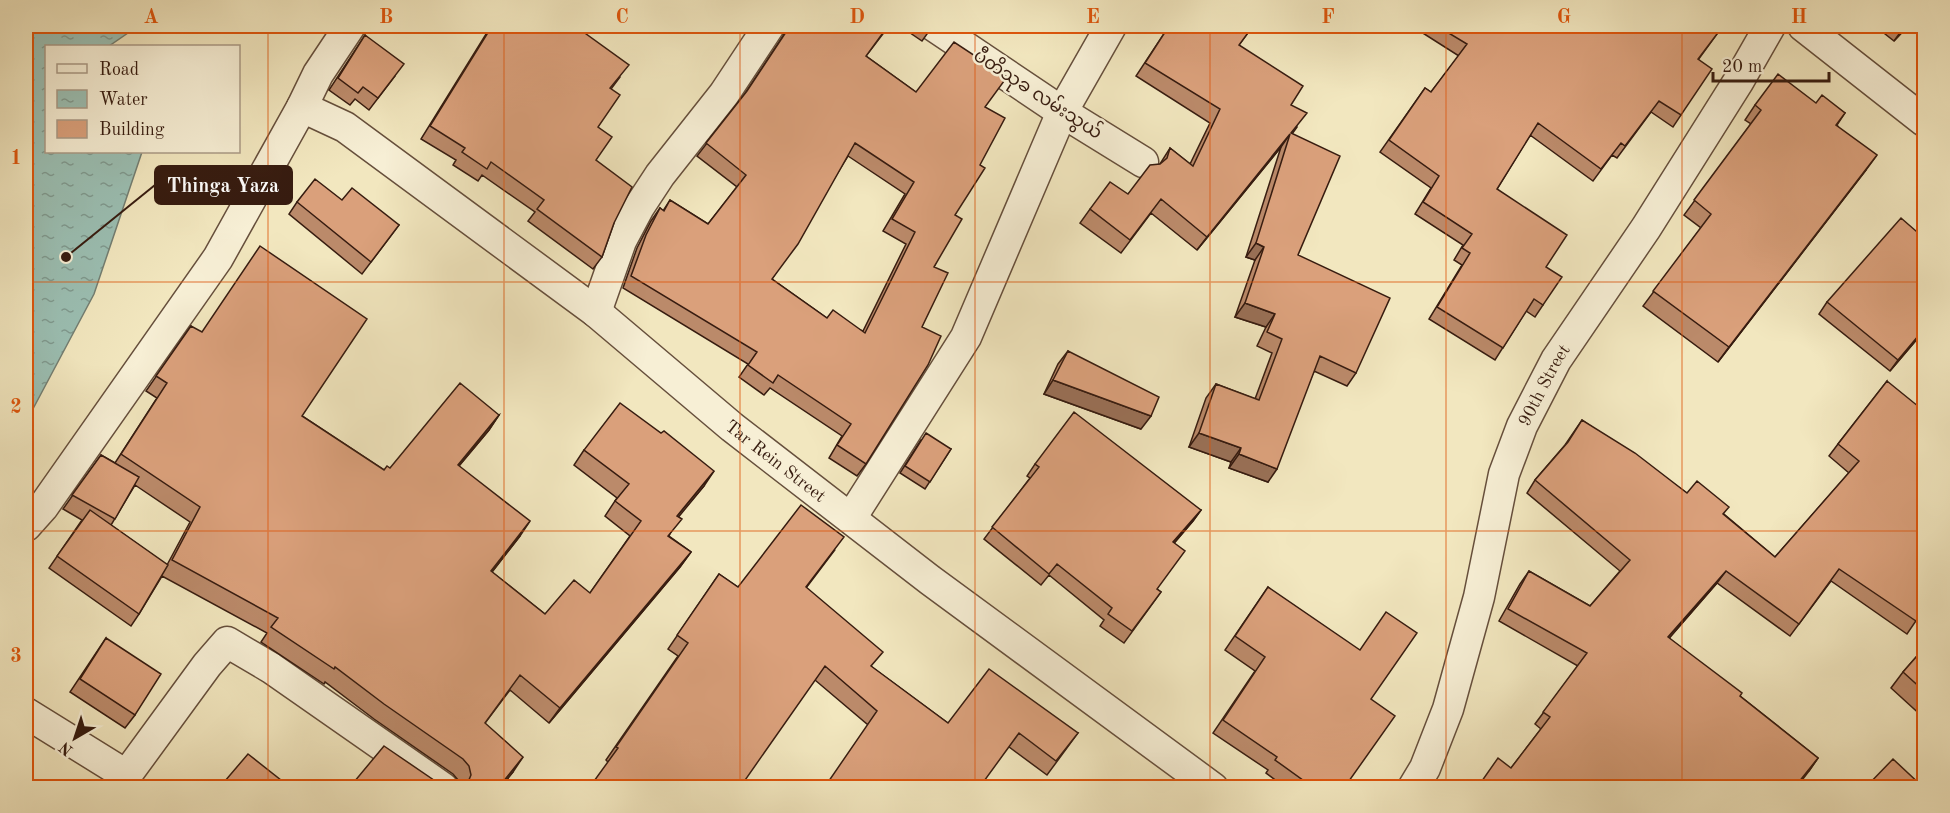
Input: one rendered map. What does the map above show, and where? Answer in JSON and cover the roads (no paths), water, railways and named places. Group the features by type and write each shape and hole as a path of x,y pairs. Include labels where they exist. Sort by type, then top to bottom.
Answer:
{"street":[{"path":"26,526 43,507 218,258 318,74 350,26"},
{"path":"596,312 621,241 639,207 660,176 724,94 769,26"},
{"name":"ပီတိသုခ လမ်းသွယ်","path":"934,26 1062,112 1143,162"},
{"path":"851,518 966,338 1062,112 1111,26"},
{"name":"90th Street","path":"1413,788 1425,768 1448,709 1479,597 1504,474 1522,426 1556,360 1646,228 1738,82 1770,26"},
{"path":"1803,26 1924,121"},
{"name":"Tar Rein Street","path":"302,107 345,127 596,312 732,427 930,580 1213,788"},
{"path":"26,713 122,781 226,642 271,668 441,787"}],"water":[{"path":"26,26 138,26 110,45 45,45 45,153 142,153 94,294 26,422"}],"place":[{"name":"Thinga Yaza","path":"66,257"}]}
